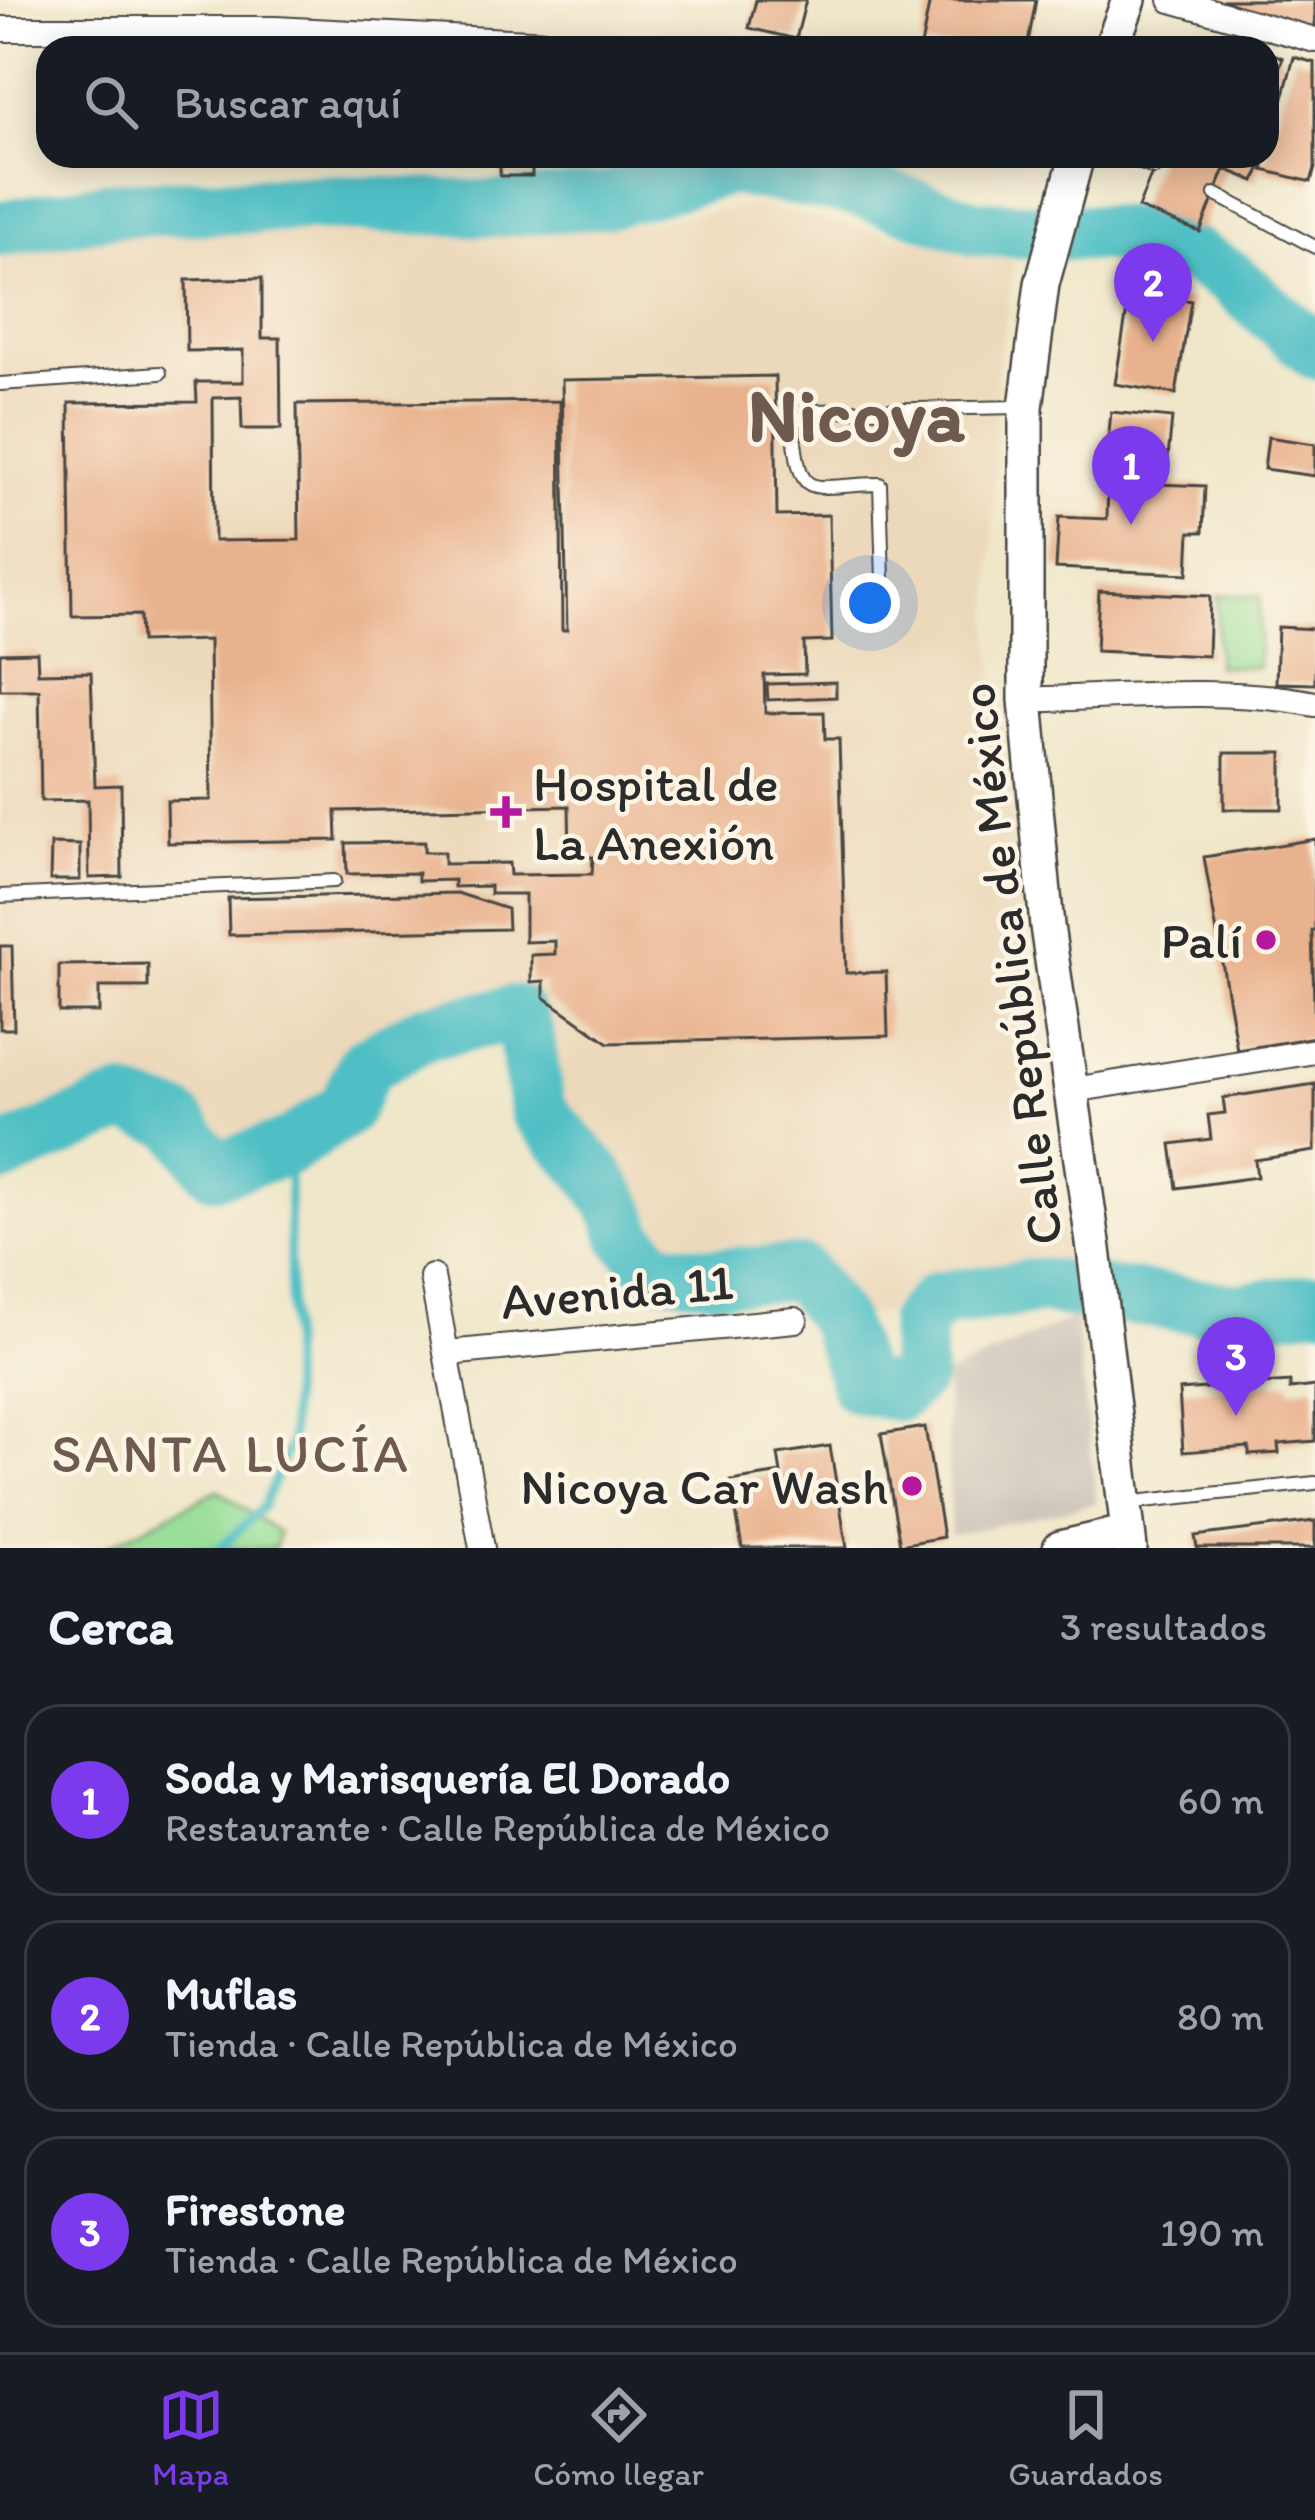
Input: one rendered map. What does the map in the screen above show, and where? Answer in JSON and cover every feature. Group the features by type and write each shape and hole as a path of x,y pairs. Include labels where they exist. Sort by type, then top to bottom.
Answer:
{"main road":[{"path":"1116,36 1130,0"},
{"name":"Calle República de México","path":"1074,168 1042,284 1026,407 1026,700 1046,914 1094,1249 1127,1528"},
{"path":"1060,1548 1127,1528"}],"street":[{"path":"273,0 275,28"},
{"path":"1171,0 1315,40"},
{"path":"0,29 275,28 424,36"},
{"path":"1026,700 1184,697 1290,699 1315,704"},
{"path":"1073,1090 1315,1051"},
{"path":"432,1277 482,1548"},
{"name":"Avenida 11","path":"448,1353 795,1320"}],"lane":[{"path":"1215,194 1315,247"},
{"path":"0,384 160,373"},
{"path":"883,580 880,484 811,487 800,478 796,466 793,423 812,411 834,409 1026,407"},
{"path":"0,896 334,881"},
{"path":"1127,1528 1315,1483"}],"shaded area":[{"name":"Hospital de La Anexión","path":"755,205 1014,262 998,372 990,638 1066,1263 937,1282 897,1310 860,1318 830,1268 783,1251 674,1250 635,1191 559,1097 533,1002 491,986 400,1020 346,1057 330,1099 229,1143 193,1107 114,1083 0,1125 0,251 122,234 600,230"},
{"path":"1075,1317 1097,1503 951,1535 945,1376"}],"green space":[{"path":"1218,595 1260,596 1258,667 1216,666"},
{"path":"218,1490 279,1533 275,1548 104,1548"}],"building":[{"path":"756,0 806,0 797,36 749,28"},
{"path":"930,0 1036,0 1029,36 923,36"},
{"path":"1223,0 1315,0 1315,32 1223,1"},
{"path":"1294,57 1315,63 1311,182 1263,170 1279,168 1279,112"},
{"path":"500,168 532,168 532,176 500,176"},
{"path":"1154,168 1260,168 1255,181 1225,169 1200,232 1138,208"},
{"path":"262,278 262,338 280,338 281,429 242,429 241,397 213,398 214,541 299,540 297,404 560,401 562,630 567,630 562,380 775,376 777,516 829,515 832,641 804,642 805,674 764,675 765,713 824,712 825,739 839,739 846,973 886,972 888,1036 609,1043 544,997 544,981 531,982 531,955 555,954 555,941 525,942 525,894 490,894 490,886 454,887 454,880 418,881 418,873 347,874 346,843 424,842 424,852 444,852 444,864 509,863 510,875 592,874 593,857 570,857 569,806 336,811 337,840 168,843 167,801 211,800 209,640 141,642 140,615 72,616 69,403 197,402 196,382 243,382 243,350 187,351 186,280"},
{"path":"1130,291 1191,301 1176,394 1115,384"},
{"path":"1111,412 1172,418 1167,468 1106,463"},
{"path":"1268,437 1315,444 1315,476 1264,469"},
{"path":"1108,482 1205,486 1203,532 1190,532 1188,574 1056,568 1059,517 1107,519"},
{"path":"1099,591 1210,596 1208,656 1096,651"},
{"path":"1278,627 1315,629 1315,684 1276,683"},
{"path":"37,652 38,673 91,672 95,786 121,785 122,877 89,878 88,800 41,801 39,690 0,690 0,653"},
{"path":"836,682 836,697 768,700 767,684"},
{"path":"1224,753 1282,753 1282,809 1224,809"},
{"name":"Palí","path":"1315,839 1315,1037 1237,1050 1204,857"},
{"path":"51,844 80,845 80,880 50,880"},
{"path":"457,893 507,909 508,929 229,935 228,898"},
{"path":"0,946 12,946 14,1029 0,1029"},
{"path":"148,964 148,987 99,987 99,1012 59,1012 59,965"},
{"path":"1315,1084 1315,1151 1255,1160 1257,1177 1177,1188 1171,1144 1211,1139 1208,1115 1225,1113 1223,1098"},
{"path":"1290,1382 1290,1389 1315,1386 1315,1441 1278,1444 1279,1453 1249,1455 1249,1447 1183,1452 1179,1390"},
{"name":"Nicoya Car Wash","path":"925,1427 943,1537 900,1545 881,1434"},
{"path":"830,1446 847,1548 742,1548 731,1481 781,1473 778,1454"},
{"path":"1315,1521 1315,1548 1197,1548 1195,1536"}],"waterway":[{"path":"0,229 110,209 325,203 496,209 606,200 726,168"},
{"path":"736,168 860,189 976,228 1160,236 1229,277 1315,351"},
{"path":"0,1156 122,1104 176,1120 214,1170 289,1147 346,1108 365,1065 425,1032 516,1013 526,1035 537,1110 597,1176 620,1213 627,1236 655,1268 713,1276 801,1273 836,1320 859,1386 898,1393 917,1376 917,1322 937,1300 1041,1286 1238,1311 1315,1301"},
{"path":"220,1548 263,1507 291,1441 289,1147"}],"place":[{"name":"Muflas","path":"1153,342"},
{"name":"Soda y Marisquería El Dorado","path":"1131,525"},
{"name":"Hospital de La Anexión","path":"506,812"},
{"name":"Palí","path":"1266,940"},
{"name":"Firestone","path":"1236,1416"},
{"name":"Nicoya Car Wash","path":"912,1486"}],"district":[{"name":"Nicoya","path":"856,415"},
{"name":"SANTA LUCÍA","path":"231,1453"}]}
